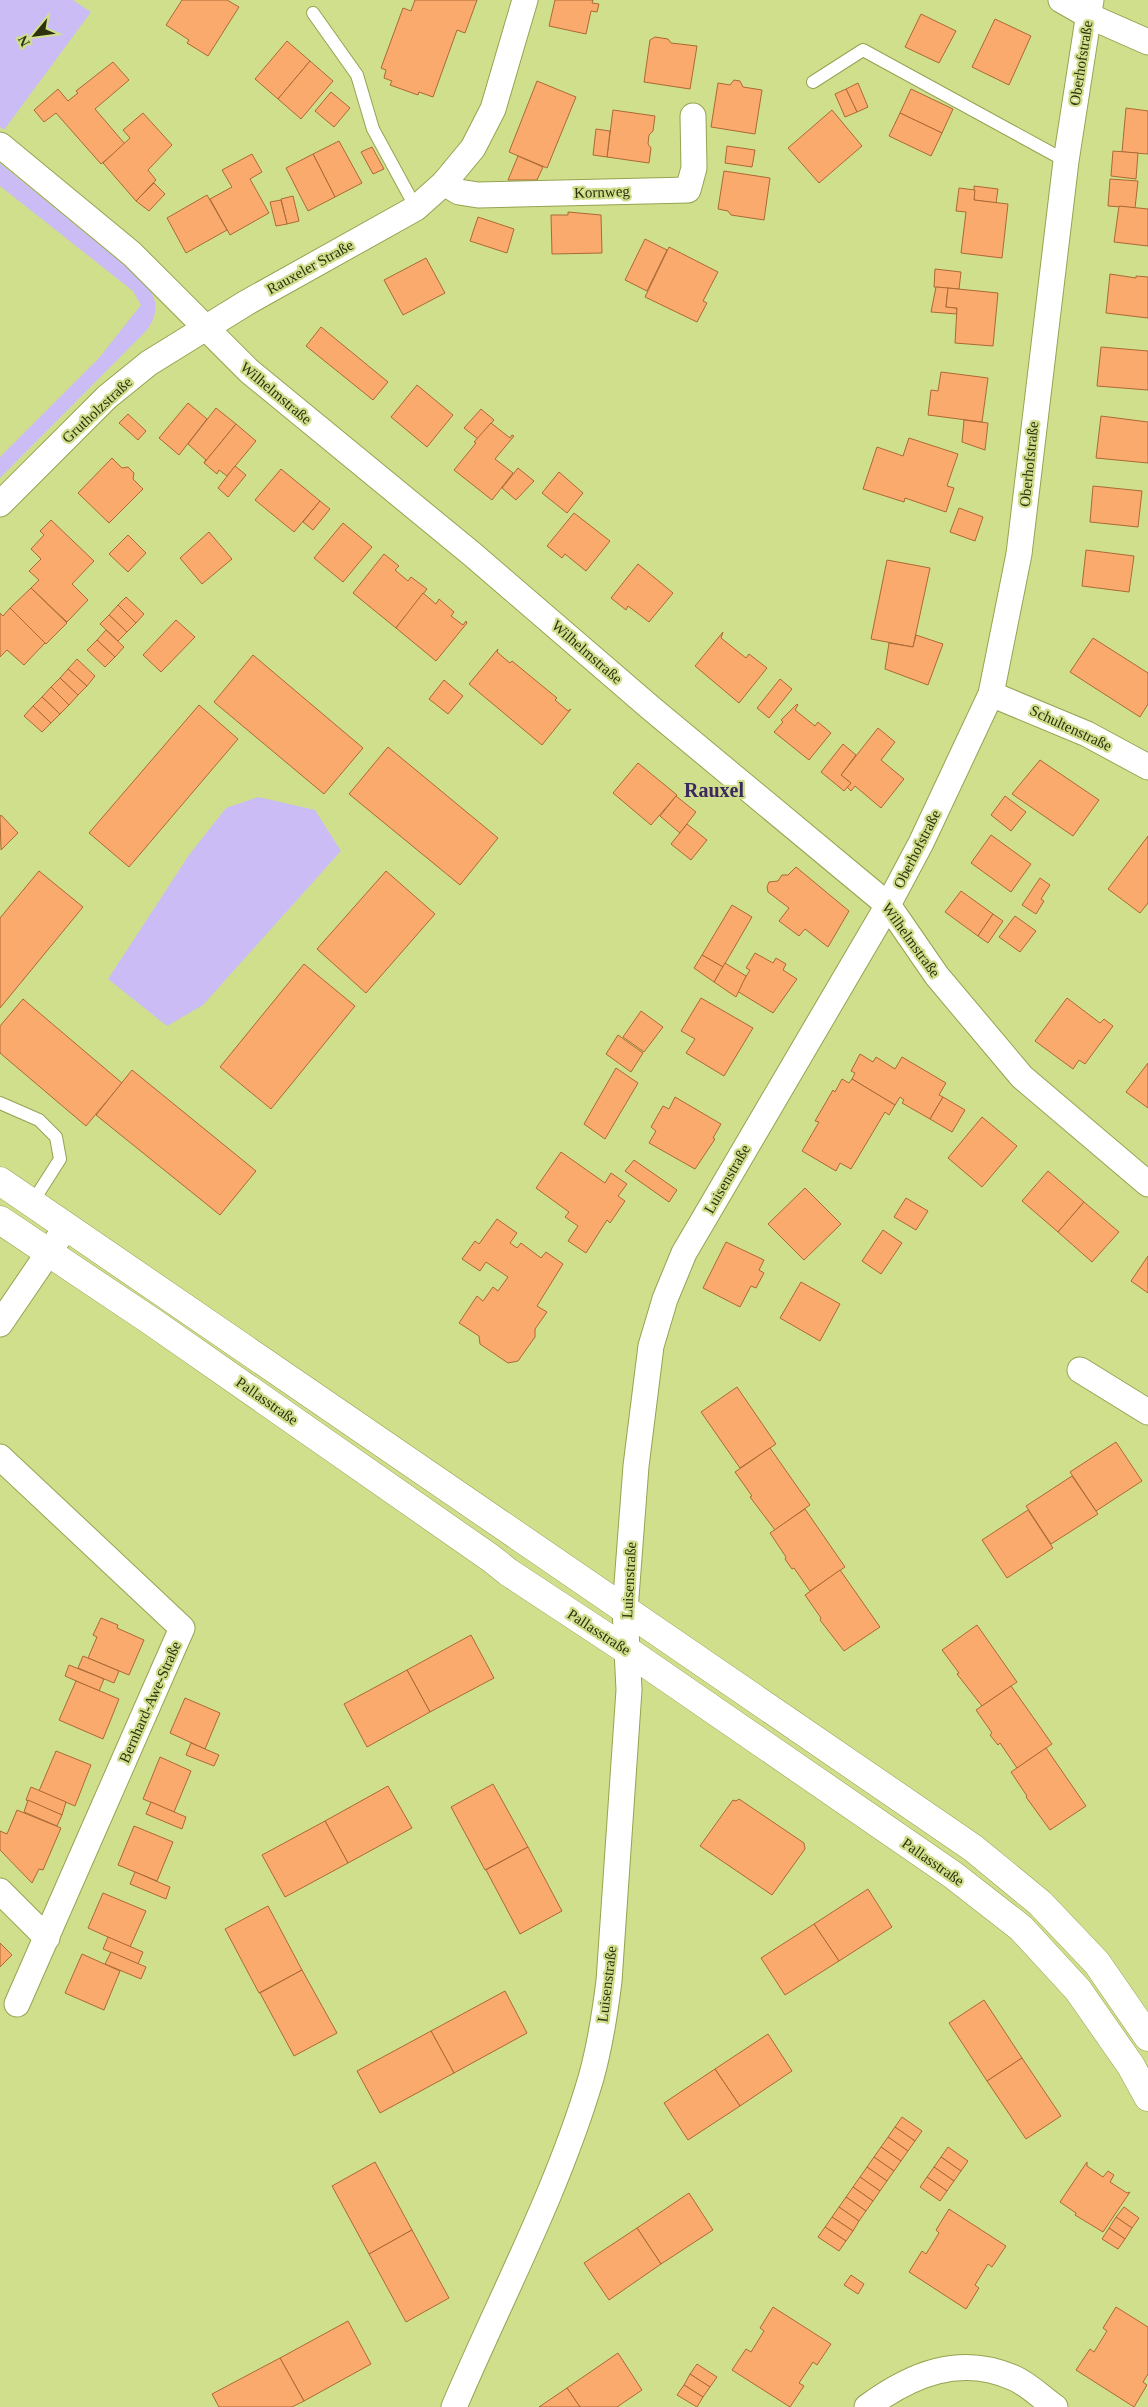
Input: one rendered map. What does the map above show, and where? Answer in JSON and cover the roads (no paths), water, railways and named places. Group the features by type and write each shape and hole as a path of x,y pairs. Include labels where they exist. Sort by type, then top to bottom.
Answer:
{"main road":[{"name":"Pallasstraße","path":"0,1181 988,1861 1040,1903 1097,1962 1148,2037"},
{"name":"Pallasstraße","path":"0,1220 159,1326 508,1572 628,1651 953,1875 1021,1928 1078,1990 1131,2066 1148,2097"}],"street":[{"name":"Rauxeler Straße","path":"205,329 246,303 416,208 444,183 473,148 493,109 525,0"},
{"path":"1061,0 1090,8 1148,42"},
{"name":"Oberhofstraße","path":"888,905 922,843 991,694 1021,542 1066,161 1090,8"},
{"name":"Kornweg","path":"444,183 459,192 478,196 688,190 694,168 693,116"},
{"name":"Wilhelmstraße","path":"0,145 132,254 249,371 472,554 652,709 888,905 937,976 1022,1077 1148,1184"},
{"name":"Grutholzstraße","path":"0,504 107,398 149,363 205,329"},
{"name":"Schultenstraße","path":"991,694 1087,734 1148,767"},
{"name":"Luisenstraße","path":"454,2407 560,2170 591,2077 609,1981 629,1690 625,1610 643,1401 651,1346 665,1298 684,1253 888,905"},
{"path":"0,1324 66,1227"},
{"path":"1080,1370 1148,1412"},
{"name":"Bernhard-Awe-Straße","path":"0,1457 182,1628 17,2004"},
{"path":"0,1891 47,1938"},
{"path":"867,2407 893,2388 932,2371 978,2367 1015,2378 1055,2407"}],"lane":[{"path":"313,13 358,75 373,129 416,208"},
{"path":"813,82 863,50 1066,161"},
{"path":"0,1103 39,1120 56,1137 60,1159 32,1203"}],"district":[{"name":"Rauxel","path":"714,790"}]}
